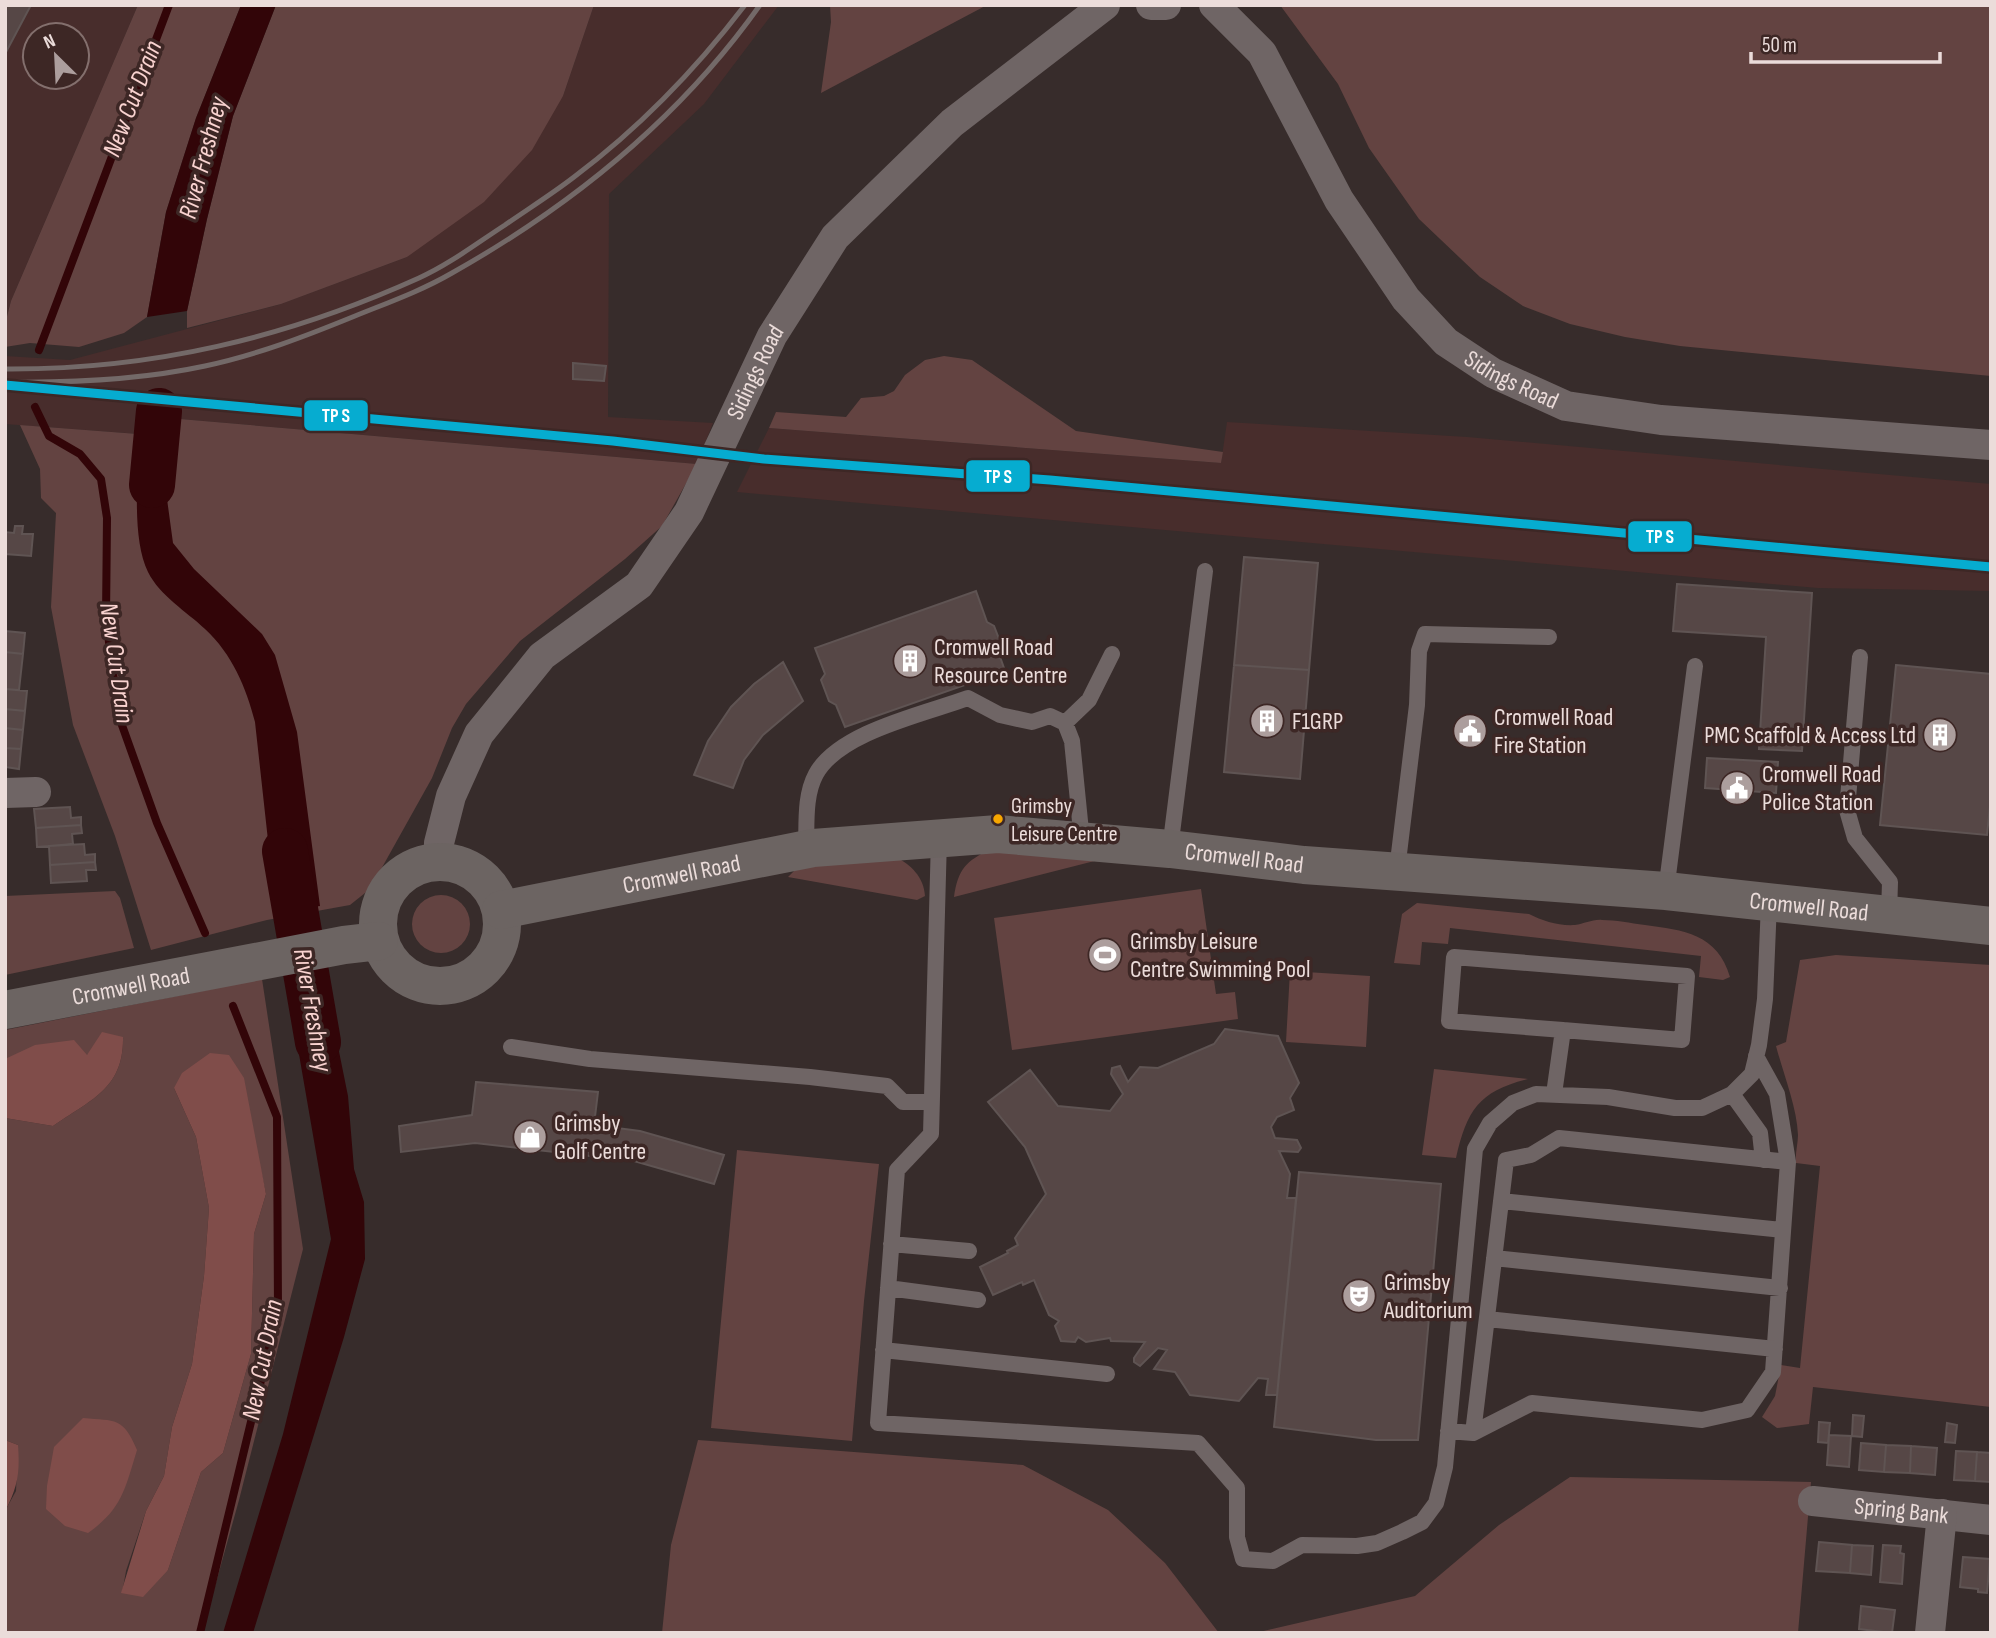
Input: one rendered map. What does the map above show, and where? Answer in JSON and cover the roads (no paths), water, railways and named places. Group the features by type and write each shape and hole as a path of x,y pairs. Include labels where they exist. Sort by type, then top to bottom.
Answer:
{"street":[{"name":"Sidings Road","path":"439,861 439,843 451,796 479,734 542,656 639,585 689,512 772,336 835,237 952,123 1105,5"},
{"path":"1151,5 1166,5"},
{"name":"Sidings Road","path":"1214,5 1262,53 1339,200 1406,299 1446,342 1493,373 1566,406 1661,420 1991,444"},
{"path":"5,793 36,792"},
{"name":"Cromwell Road","path":"501,910 806,849 998,834 1170,849 1304,865 1666,891 1991,926"},
{"path":"439,861 460,864 479,874 493,890 501,910 502,932 496,953 483,970 465,982 444,987 423,985 403,975 388,960 379,941 377,918 383,896 397,878 416,866 439,861"},
{"name":"Cromwell Road","path":"5,1010 331,947 379,941"},
{"name":"Spring Bank","path":"1813,1501 1991,1520"},
{"path":"1930,1633 1942,1514"}],"lane":[{"path":"1170,849 1205,571"},
{"path":"1397,870 1416,705 1419,651 1425,634 1549,637"},
{"path":"1065,723 1089,700 1112,654"},
{"path":"1860,657 1847,810 1855,838 1890,882 1889,914"},
{"path":"1666,891 1695,666"},
{"path":"806,849 810,791 816,774 832,754 856,737 968,698 1000,715 1032,722 1050,716 1065,723 1072,741 1082,842"},
{"path":"939,838 931,1134 897,1170 878,1423 1198,1444 1237,1488 1237,1537 1243,1559 1273,1561 1302,1545 1357,1546 1377,1543 1422,1522 1437,1503 1445,1467 1475,1149 1490,1124 1513,1102 1536,1094 1608,1097 1675,1108 1702,1108 1732,1094 1752,1074 1756,1056 1765,999 1769,903"},
{"path":"1454,957 1687,976 1682,1040 1563,1030 1449,1021 1454,957"},
{"path":"1554,1094 1563,1030"},
{"path":"511,1047 590,1059 887,1086 903,1102 931,1102"},
{"path":"1448,1431 1474,1433 1532,1403 1702,1420 1747,1410 1773,1372 1788,1161 1777,1094 1756,1056"},
{"path":"1732,1094 1760,1133 1763,1160"},
{"path":"1474,1433 1506,1160 1531,1155 1559,1138 1788,1161"},
{"path":"1501,1201 1783,1230"},
{"path":"891,1244 969,1251"},
{"path":"1494,1258 1780,1288"},
{"path":"888,1288 978,1300"},
{"path":"1487,1320 1775,1349"},
{"path":"883,1350 1107,1374"}],"water":[{"path":"241,5 276,5 233,116 187,311 147,317 166,212 196,118"},
{"path":"140,423 179,425 167,499 173,543 194,569 262,634 275,655 297,732 320,906 276,913 255,722 247,696 223,649 205,629 166,596 153,581 142,557 137,520"},
{"path":"324,977 348,1096 354,1169 364,1202 365,1259 344,1337 253,1633 223,1633 283,1434 331,1239 286,987"}],"waterway":[{"name":"New Cut Drain","path":"39,350 169,5"},
{"name":"New Cut Drain","path":"35,407 49,436 80,454 101,479 107,518 106,618 118,714 157,823 205,933"},
{"name":"River Freshney","path":"152,485 159,411"},
{"name":"River Freshney","path":"285,851 318,1042"},
{"name":"New Cut Drain","path":"200,1633 278,1310 277,1117 233,1006"}],"railway":[{"path":"5,369 113,364 217,346 319,318 419,278 463,253 557,189 621,139 686,75 745,5"},
{"path":"5,382 106,380 205,366 300,338 428,285 539,219 621,156 695,85 760,5"}],"place":[{"name":"Cromwell Road Resource Centre","path":"910,661"},
{"name":"F1GRP","path":"1267,721"},
{"name":"Cromwell Road Fire Station","path":"1470,731"},
{"name":"PMC Scaffold & Access Ltd","path":"1940,735"},
{"name":"Cromwell Road Police Station","path":"1737,788"},
{"name":"Grimsby Leisure Centre","path":"998,819"},
{"name":"Grimsby Leisure Centre Swimming Pool","path":"1105,955"},
{"name":"Grimsby Golf Centre","path":"530,1137"},
{"name":"Grimsby Auditorium","path":"1359,1296"}]}
